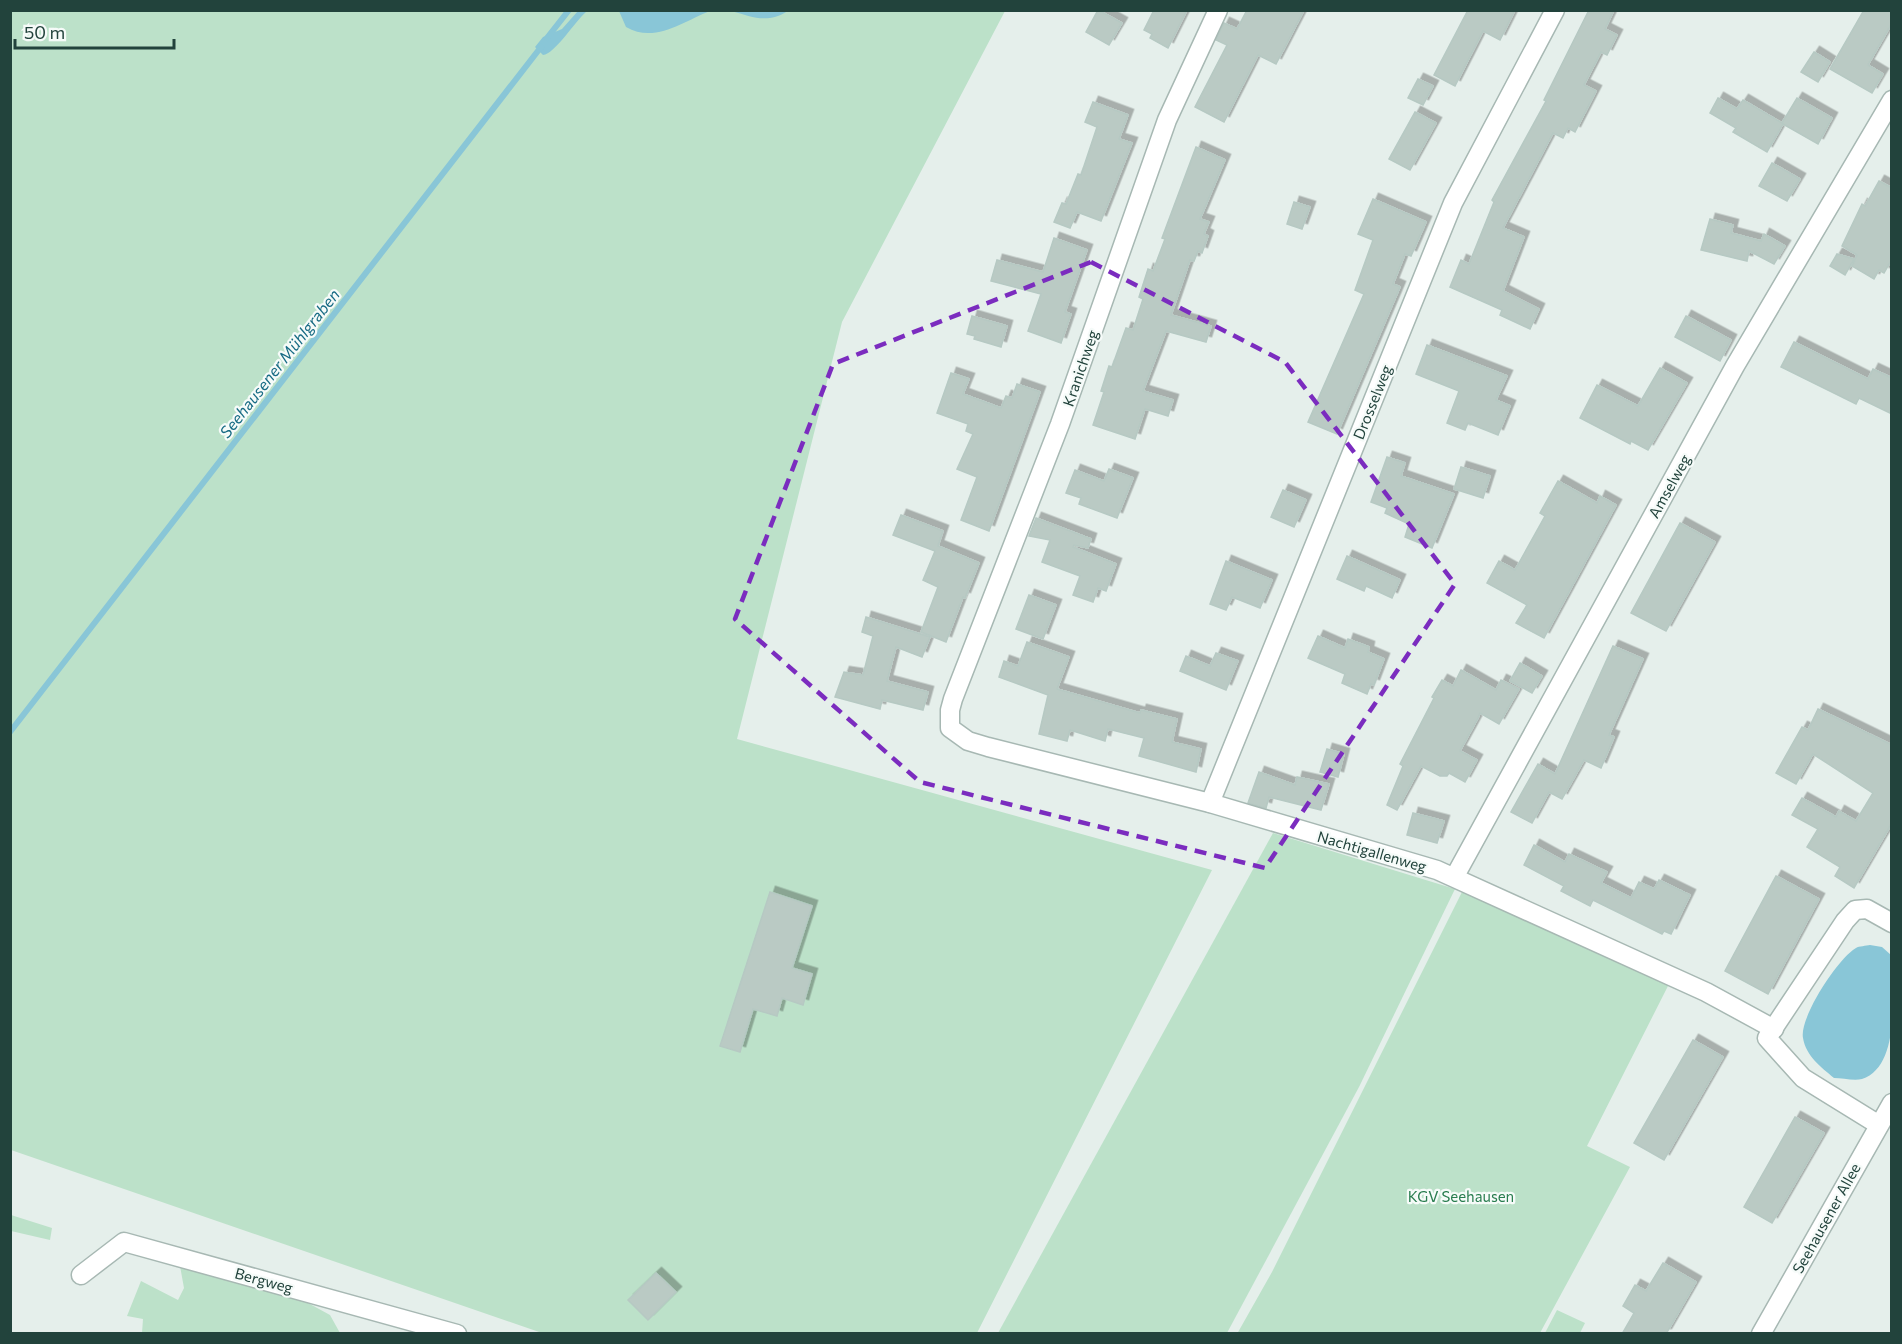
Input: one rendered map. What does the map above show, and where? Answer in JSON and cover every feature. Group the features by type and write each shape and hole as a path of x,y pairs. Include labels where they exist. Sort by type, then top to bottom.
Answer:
{"street":[{"name":"Kranichweg","path":"950,728 950,710 953,699 1060,424 1167,120 1218,10"},
{"name":"Drosselweg","path":"1210,804 1453,203 1555,10"},
{"name":"Amselweg","path":"1455,876 1735,366 1892,100"},
{"name":"Nachtigallenweg","path":"950,728 968,741 978,744 1210,804 1455,876 1706,992 1774,1029"},
{"path":"1879,1125 1803,1078 1767,1038 1845,921 1855,910 1867,909 1892,923"},
{"name":"Seehausener Allee","path":"1761,1334 1892,1103"},
{"name":"Bergweg","path":"81,1275 124,1242 457,1334"}],"highlighted area":[{"path":"1091,262 1285,362 1455,584 1265,868 920,782 735,619 833,364"}],"green space":[{"path":"11,11 1005,11 842,322 737,739 1212,870 977,1333 542,1333 11,1150"},
{"path":"1273,833 1455,889 1359,1087 1227,1333 998,1333"},
{"name":"KGV Seehausen","path":"1462,892 1669,984 1587,1146 1630,1167 1540,1333 1237,1334 1272,1272"},
{"path":"11,1215 52,1228 50,1240 11,1231"},
{"path":"180,1266 308,1303 330,1315 340,1333 142,1333 143,1319 127,1316 141,1281 178,1300 184,1288"},
{"path":"1557,1310 1585,1323 1580,1333 1545,1333"}],"water":[{"path":"619,10 710,11 669,29 648,33 637,32 626,27"},
{"path":"788,10 780,15 767,18 731,11"},
{"path":"578,11 587,11 553,49 543,55 535,47 543,37 562,29"},
{"path":"1870,945 1882,947 1891,955 1893,1005 1889,1043 1884,1059 1875,1071 1859,1080 1834,1078 1815,1061 1807,1050 1803,1029 1813,1003 1840,963 1856,948"}],"building":[{"path":"1098,10 1122,23 1109,45 1086,32"},
{"path":"1154,10 1187,10 1168,48 1150,38 1152,34 1144,30"},
{"path":"1247,10 1304,10 1276,64 1258,55 1224,122 1195,107 1227,45 1216,40 1224,23 1237,29"},
{"path":"1468,10 1515,10 1500,40 1483,31 1455,86 1434,75"},
{"path":"1589,10 1614,10 1605,29 1617,35 1607,55 1601,52 1584,85 1596,91 1575,132 1568,128 1563,138 1553,133 1503,228 1524,237 1503,291 1539,309 1530,329 1500,315 1502,310 1450,287 1461,260 1469,264 1494,202 1492,200 1546,101 1544,100"},
{"path":"1864,10 1892,10 1892,23 1868,65 1883,74 1872,93 1830,69"},
{"path":"1814,52 1830,62 1818,82 1801,72"},
{"path":"1418,79 1433,86 1423,105 1408,98"},
{"path":"1718,98 1737,109 1743,100 1782,123 1797,98 1832,118 1818,144 1783,124 1767,152 1733,132 1736,128 1710,113"},
{"path":"1093,102 1128,115 1119,139 1132,143 1101,221 1077,212 1070,228 1054,222 1062,203 1066,204 1078,174 1081,175 1097,127 1085,122"},
{"path":"1415,112 1436,123 1410,170 1389,159"},
{"path":"1196,147 1225,160 1200,219 1209,222 1204,234 1208,236 1202,253 1198,251 1194,261 1190,260 1171,315 1211,326 1206,342 1166,331 1143,391 1173,400 1168,416 1145,409 1135,439 1093,425 1104,392 1101,391 1109,366 1112,367 1126,328 1133,330 1143,299 1139,297 1148,269 1153,271 1165,239 1162,238"},
{"path":"1772,163 1800,179 1787,201 1759,186"},
{"path":"1879,181 1892,188 1892,259 1884,273 1879,270 1874,279 1852,266 1857,255 1842,246 1862,204 1865,206"},
{"path":"1373,199 1426,222 1411,256 1405,254 1393,284 1400,287 1337,434 1308,422 1364,294 1355,290 1373,240 1358,234"},
{"path":"1294,202 1310,207 1302,229 1287,224"},
{"path":"1710,219 1733,225 1731,233 1761,241 1764,234 1785,246 1774,264 1749,251 1747,261 1701,250"},
{"path":"1054,238 1087,250 1065,312 1071,314 1061,343 1028,331 1041,294 991,281 997,260 1043,272"},
{"path":"1837,254 1854,259 1845,275 1830,266"},
{"path":"972,316 1007,326 1001,347 974,339 975,336 967,334"},
{"path":"1686,316 1731,340 1720,361 1675,337"},
{"path":"1794,342 1868,379 1873,369 1892,378 1892,414 1859,398 1856,404 1781,367"},
{"path":"1427,345 1507,376 1496,400 1510,406 1498,435 1468,423 1465,430 1447,423 1459,391 1416,374"},
{"path":"1660,368 1687,383 1648,450 1631,441 1630,444 1580,418 1597,385 1638,406"},
{"path":"951,373 969,379 963,394 1001,408 1006,396 1012,398 1017,384 1040,392 989,531 961,520 977,477 957,469 973,434 966,431 968,424 937,413"},
{"path":"1387,457 1405,463 1401,476 1454,494 1432,548 1405,537 1409,524 1385,513 1387,508 1371,502"},
{"path":"1461,467 1490,476 1483,498 1454,489"},
{"path":"1109,469 1133,478 1117,518 1079,504 1081,498 1066,493 1075,470 1104,481"},
{"path":"1558,481 1597,503 1600,496 1616,505 1544,638 1516,623 1527,605 1487,583 1499,561 1515,570 1545,516 1540,513"},
{"path":"1283,490 1306,500 1294,527 1271,517"},
{"path":"901,515 943,531 938,546 979,563 946,642 921,632 938,587 923,580 935,551 893,535"},
{"path":"1036,518 1091,539 1088,548 1074,545 1073,547 1116,564 1106,591 1098,588 1093,602 1073,595 1080,576 1042,562 1050,540 1029,536"},
{"path":"1680,523 1715,542 1666,631 1631,613"},
{"path":"1347,556 1400,580 1392,598 1366,586 1364,591 1337,579"},
{"path":"1226,561 1272,580 1260,608 1232,597 1226,610 1210,604"},
{"path":"1029,595 1056,605 1043,639 1016,629"},
{"path":"866,617 930,637 922,657 896,647 887,681 928,692 923,710 882,700 880,709 835,697 844,672 863,675 873,636 862,632"},
{"path":"1318,636 1345,648 1348,639 1369,647 1368,652 1384,659 1374,685 1371,684 1367,694 1342,683 1345,674 1308,658"},
{"path":"1027,642 1069,657 1057,689 1140,713 1141,710 1177,719 1172,742 1201,749 1196,772 1139,756 1144,738 1108,729 1105,741 1070,730 1067,741 1039,734 1048,695 999,677 1004,661 1018,666"},
{"path":"1613,646 1643,659 1609,735 1614,737 1601,768 1584,760 1562,799 1549,792 1532,823 1511,812 1538,764 1555,774"},
{"path":"1216,653 1238,661 1226,690 1180,671 1186,656 1210,666"},
{"path":"1520,663 1542,676 1532,693 1510,681"},
{"path":"1461,670 1496,690 1501,680 1519,689 1499,724 1480,713 1460,751 1477,760 1465,782 1449,773 1447,776 1440,776 1421,766 1397,810 1387,805 1403,766 1400,764 1434,698 1432,697 1442,680 1453,686"},
{"path":"1818,709 1892,745 1892,823 1854,888 1835,876 1840,867 1807,847 1818,829 1792,815 1802,798 1836,817 1839,811 1856,821 1873,793 1813,754 1796,784 1776,773 1802,727 1808,730"},
{"path":"1327,749 1344,754 1338,777 1320,772"},
{"path":"1259,772 1295,785 1297,777 1329,784 1321,810 1269,797 1266,808 1248,803"},
{"path":"1413,813 1444,821 1437,843 1407,835"},
{"path":"1534,845 1565,862 1569,854 1607,872 1601,883 1631,898 1639,882 1654,889 1659,880 1690,895 1671,934 1664,931 1662,934 1593,900 1590,906 1561,891 1564,886 1524,865"},
{"path":"1776,876 1819,899 1768,994 1725,971"},
{"path":"770,892 812,906 792,968 812,974 803,1005 782,998 777,1016 753,1009 740,1052 720,1046"},
{"path":"1693,1040 1723,1057 1664,1160 1634,1143"},
{"path":"1795,1117 1824,1133 1772,1223 1744,1207"},
{"path":"1663,1263 1696,1282 1666,1334 1622,1334 1634,1313 1623,1306 1635,1285 1646,1291"},
{"path":"656,1273 676,1292 648,1320 628,1300"}],"waterway":[{"name":"Seehausener Mühlgraben","path":"547,38 569,10"},
{"name":"Seehausener Mühlgraben","path":"10,732 541,47"}]}
